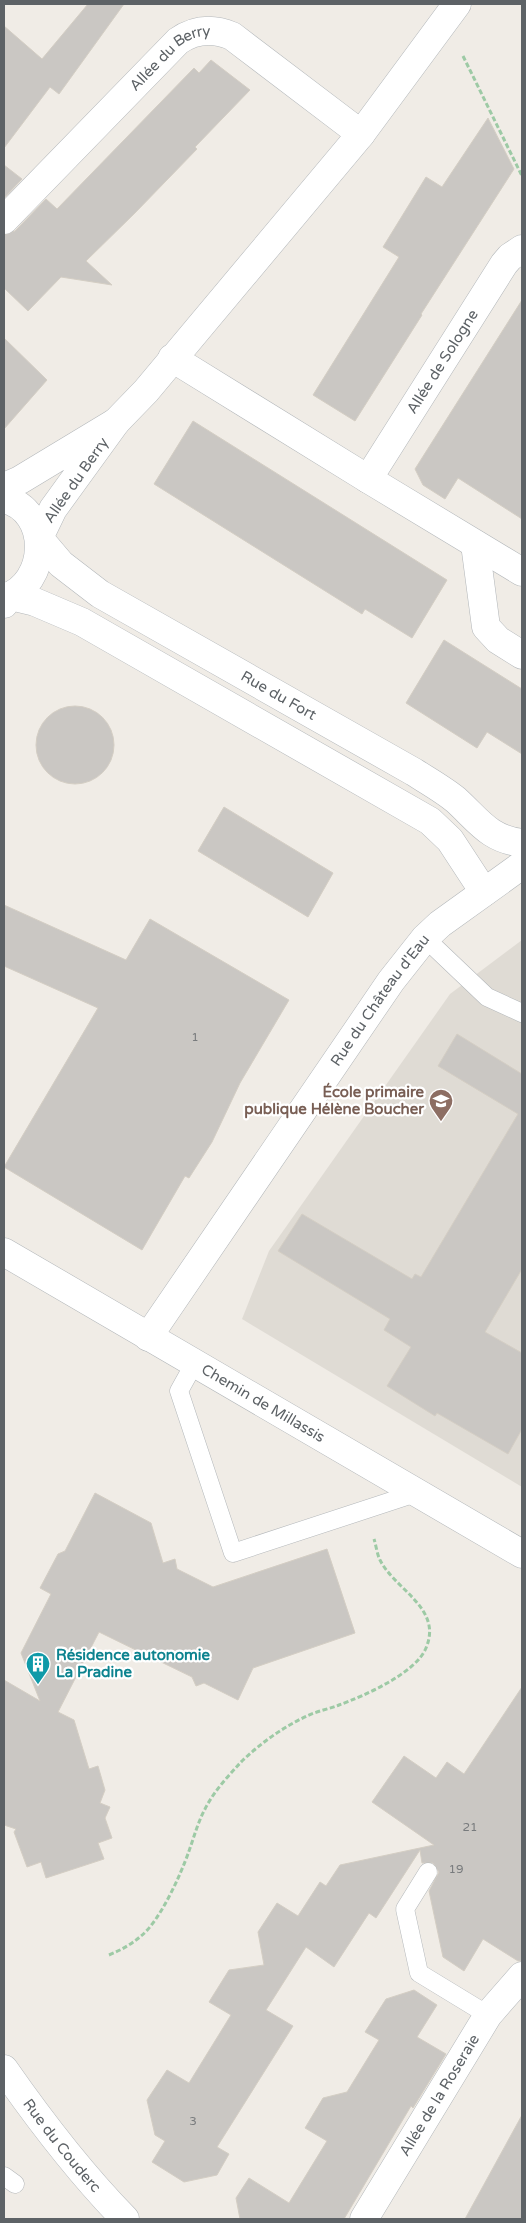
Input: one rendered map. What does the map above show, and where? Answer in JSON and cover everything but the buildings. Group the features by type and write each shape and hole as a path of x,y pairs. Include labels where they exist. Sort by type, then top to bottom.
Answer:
{"street":[{"name":"Allée du Berry","path":"39,538 53,508 116,422 146,391 361,134 457,4"},
{"name":"Allée du Berry","path":"4,220 178,41 200,31 215,31 232,36 361,134"},
{"name":"Allée de Sologne","path":"368,479 504,264 510,257 522,249"},
{"path":"172,358 522,572"},
{"name":"Allée du Berry","path":"4,487 20,480 116,422"},
{"name":"Rue du Fort","path":"4,498 19,506 32,520 39,538 61,564 100,594 414,772 456,800 484,829 506,840 522,843"},
{"path":"6,599 23,588 32,576 39,558 39,538"},
{"path":"475,544 486,627 498,640 522,655"},
{"path":"6,599 35,602 82,622 430,821 450,840 484,892"},
{"name":"Rue du Château d'Eau","path":"148,1337 391,981 425,938 440,924 522,865"},
{"name":"Chemin de Millassis","path":"4,1252 522,1554"},
{"name":"Allée de la Roseraie","path":"364,2219 488,2015 522,1976"},
{"name":"Rue du Couderc","path":"4,2069 63,2150 94,2188 125,2219"}],"lane":[{"path":"425,938 487,997 522,1013"},
{"path":"194,1364 179,1391 233,1553 416,1493"},
{"path":"428,1872 405,1909 419,1973 488,2015"}],"path":[{"path":"435,33 462,54 522,176"},
{"path":"109,1956 143,1935 159,1913 173,1888 204,1811 212,1796 243,1761 280,1731 308,1715 339,1705 385,1684 420,1658 426,1648 429,1625 427,1616 419,1604 380,1560 365,1510"}],"shaded area":[{"name":"École primaire publique Hélène Boucher","path":"522,940 522,1487 242,1319 269,1251 450,994"}],"place":[{"name":"École primaire publique Hélène Boucher","path":"441,1122"},
{"name":"Résidence autonomie La Pradine","path":"38,1685"}]}
